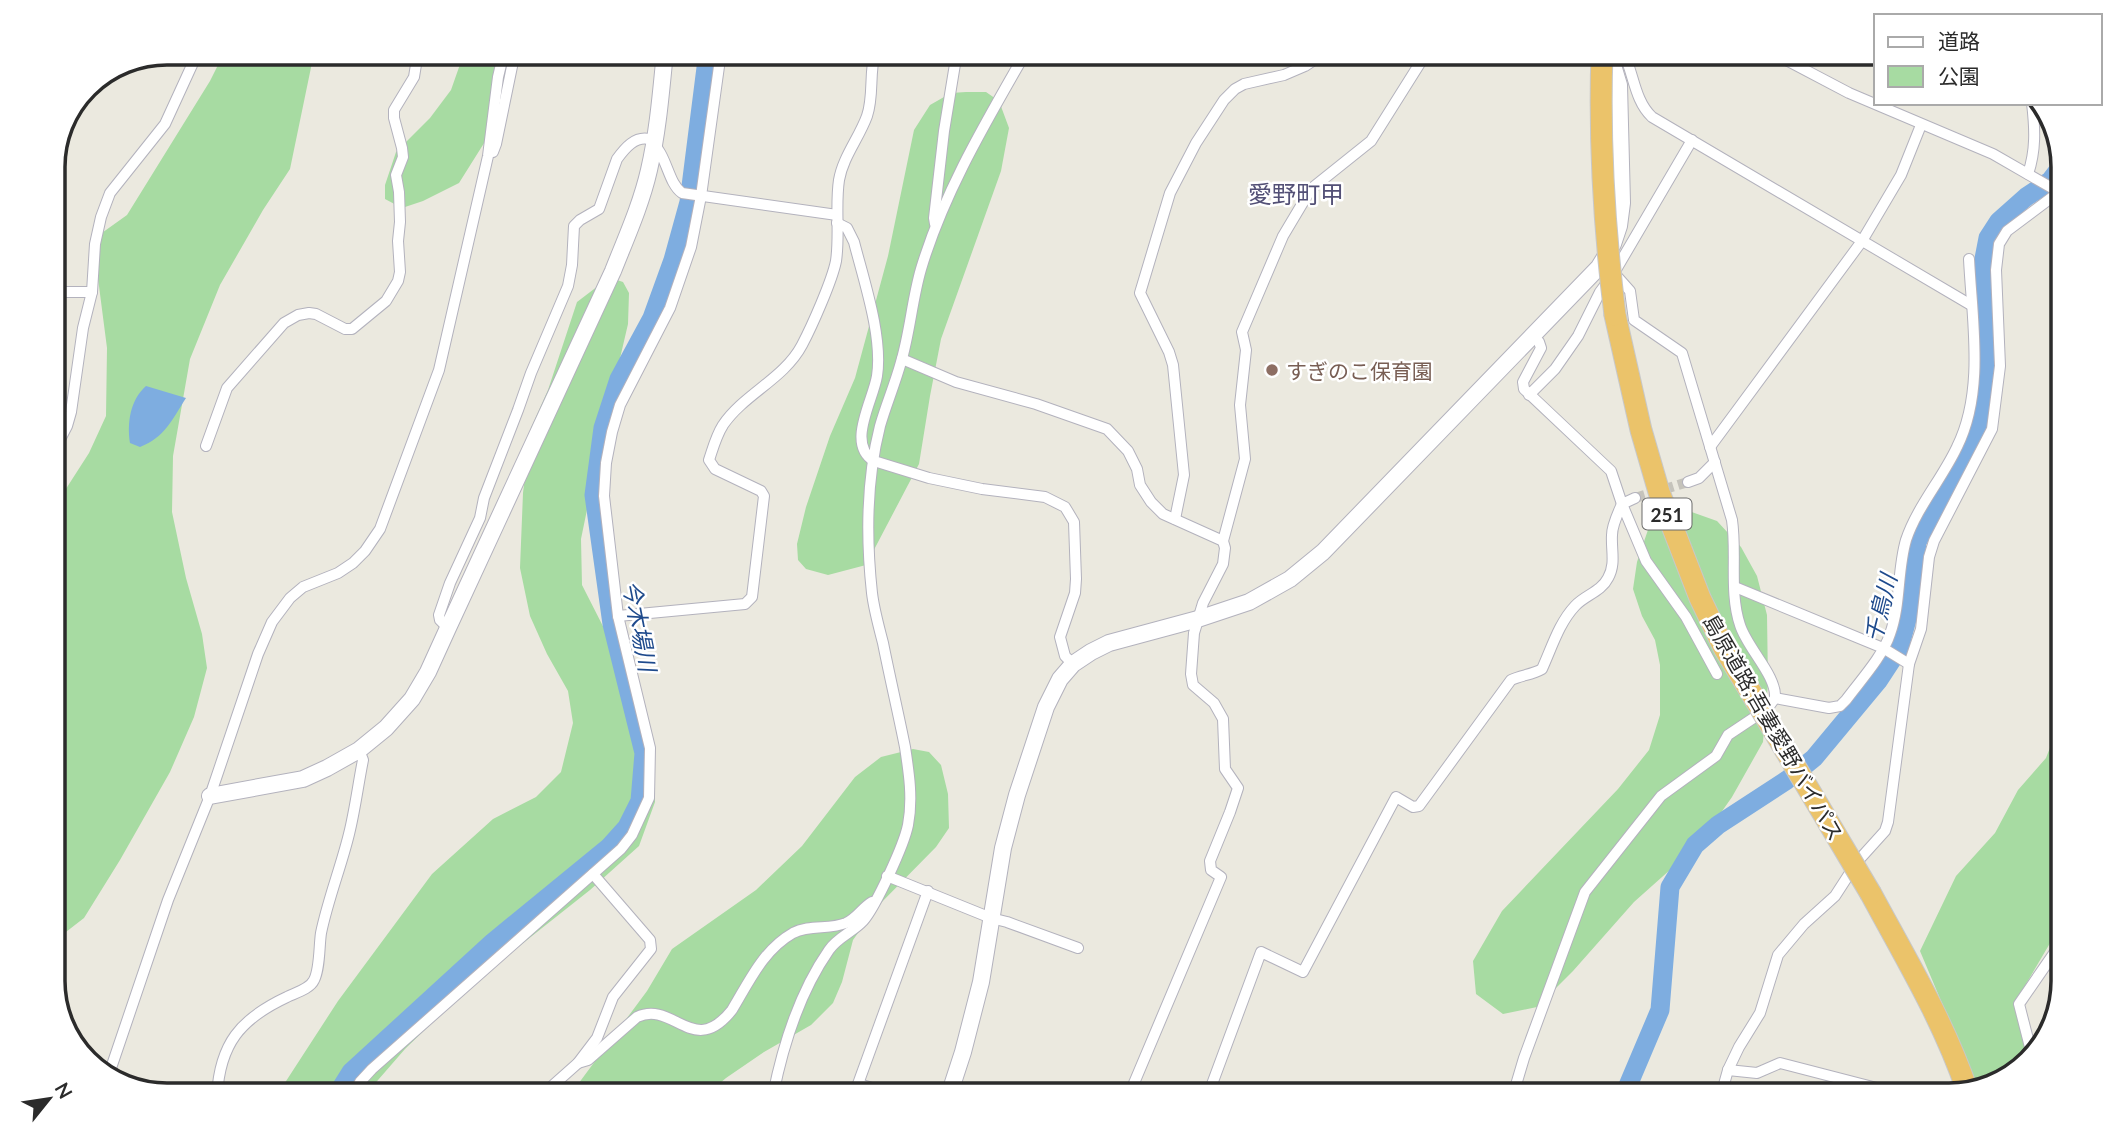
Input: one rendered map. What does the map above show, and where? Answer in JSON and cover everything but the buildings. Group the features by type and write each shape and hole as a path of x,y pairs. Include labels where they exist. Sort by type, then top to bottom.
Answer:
{"highway":[{"name":"島原道路;吾妻愛野バイパス","path":"1602,65 1601,168 1615,315 1641,430 1667,514 1689,572 1718,635 1765,699 1896,940"},
{"path":"1896,940 1946,1035 1964,1082"},
{"path":"1896,940 1950,1083"}],"street":[{"path":"65,430 71,412 83,328 92,292 95,244 101,217 110,193 164,124 192,65"},
{"path":"206,446 227,388 284,323 298,314 309,313 345,329 352,329 375,311 393,290 400,272 399,192 396,175 403,156 394,110 414,77 416,65"},
{"path":"111,1067 168,900 210,796 258,654 272,622 303,586 338,573 354,563 380,529 439,370 488,156 501,65"},
{"path":"488,156 496,144 512,65"},
{"path":"210,796 303,779 327,768 359,750 386,728 412,699 428,672 613,271 649,172 658,125 664,65"},
{"path":"360,1083 621,849 632,835 649,798 650,748 618,616 604,496 606,463 620,405 632,377 670,308 691,247 693,195 718,65"},
{"path":"618,616 745,604 752,597 764,496 761,491 715,469 709,460 723,424 786,366 801,346 828,285 835,261 839,180 868,114 872,65"},
{"path":"937,226 934,218 955,65"},
{"path":"776,1083 795,1014 806,988 830,948 863,921 902,846 908,824 911,799 909,774 898,709 873,597 868,548 867,510 874,461 880,427 902,359 922,266 948,195 1019,65"},
{"path":"1175,519 1184,474 1173,365 1140,293 1170,193 1196,143 1224,100 1244,84 1284,75 1306,65"},
{"path":"1134,1083 1220,877 1212,870 1210,861 1238,788 1225,769 1223,719 1214,703 1197,689 1191,680 1191,648 1203,603 1223,565 1226,548 1223,541 1245,459 1240,405 1246,350 1242,332 1283,236 1311,189 1371,141 1419,65"},
{"path":"953,1083 981,982 1003,848 1030,754 1052,693 1073,664 1109,643 1249,602 1290,579 1323,552 1598,267 1613,244 1622,203 1619,85 1613,65"},
{"path":"1630,65 1640,101 1646,111 1971,305"},
{"path":"1796,65 1874,104"},
{"path":"1876,105 1993,154 2051,187"},
{"path":"2032,177 2035,128 2033,108"},
{"path":"1710,447 1863,241 1901,175 1921,125"},
{"path":"448,628 444,626 439,615 450,583 480,518 484,498 531,373 568,286 574,226 599,209 617,159 641,138 649,139 654,144 666,162 677,190 837,219 847,228 855,242 877,336 877,377 861,441 867,457 929,478 982,489 1045,497 1065,507 1074,522 1076,579 1060,637 1065,656 1073,664"},
{"path":"1529,395 1555,369 1578,336 1589,310 1614,273 1692,140"},
{"path":"1724,1083 1739,1047 1760,1013 1778,955 1804,924 1835,896 1857,862 1885,831 1907,662 1921,629 1929,557 1934,541 1992,429 2000,366 1996,270 1999,244 2007,231 2051,197"},
{"path":"1765,699 1829,708 1840,706 1885,649 1894,621 1906,541 1957,447 1972,401 1974,369 1969,259"},
{"path":"1517,1083 1584,892 1661,796 1716,755 1728,735 1767,709 1765,699 1773,684 1746,641 1736,613 1735,538 1732,520 1682,353 1634,320 1630,291 1614,273"},
{"path":"65,292 92,292"},
{"path":"1533,335 1541,348 1523,382 1524,389 1611,471 1646,561 1686,617 1717,674"},
{"path":"902,359 956,382 1036,404 1107,429 1128,451 1137,469 1140,485 1150,502 1163,514 1223,541"},
{"path":"1688,482 1699,478 1715,462"},
{"path":"1622,503 1635,498"},
{"path":"1213,1083 1261,952 1303,972 1396,797 1413,807 1419,806 1511,680 1542,669 1565,618 1577,603 1602,587 1608,579 1614,556 1612,533 1622,503"},
{"path":"1735,587 1885,649 1907,662"},
{"path":"219,1083 221,1063 236,1034 253,1016 305,989 315,979 321,932 350,833 363,760 359,750"},
{"path":"556,1083 578,1063 597,1038 613,998 651,949 650,940 593,874"},
{"path":"887,876 991,918 1078,948"},
{"path":"859,1083 928,891"},
{"path":"578,1063 588,1059 636,1017 645,1014 654,1014 699,1031 710,1029 725,1020 771,948 794,932 846,923 874,902"},
{"path":"2029,1044 2019,1004 2051,958"},
{"path":"1728,1070 1757,1073 1780,1063 1857,1083"}],"green space":[{"path":"218,65 312,65 290,169 220,285 190,359 173,456 172,512 186,578 202,634 207,668 194,717 170,772 120,860 84,918 65,933 65,490 89,453 106,416 107,348 96,263 99,235 127,215"},
{"path":"460,65 511,65 510,85 486,140 459,183 402,208 385,199 385,185 396,152 430,118 451,90"},
{"path":"986,92 999,101 1009,128 1001,171 941,339 919,464 866,565 828,575 806,569 798,560 797,544 806,507 830,436 855,378 888,256 914,130 930,105 951,93"},
{"path":"611,278 623,282 629,293 628,324 581,539 582,585 648,718 655,751 655,802 639,846 590,890 475,981 405,1049 375,1083 285,1083 338,1001 432,874 493,819 536,797 561,772 573,723 568,691 530,616 520,568 523,493 531,428 548,390 577,302"},
{"path":"1686,510 1717,521 1741,547 1757,576 1767,615 1768,683 1763,742 1732,797 1699,844 1634,902 1537,1007 1503,1014 1476,994 1473,961 1502,911 1618,789 1649,750 1660,715 1660,665 1655,640 1642,616 1633,589 1637,562 1650,524 1661,511"},
{"path":"2051,745 2051,942 2016,1001 2026,1049 2006,1066 1972,1081 1920,951 1956,876 1995,833 2018,790 2046,758"},
{"path":"913,749 929,752 941,765 948,794 949,828 936,847 875,909 853,940 842,982 833,1003 811,1025 764,1052 720,1083 579,1083 647,991 672,949 756,890 802,846 855,777 881,757"}],"water":[{"path":"146,386 186,398 162,433 140,447 130,443 129,428 133,405"}],"waterway":[{"name":"今木場川","path":"344,1083 351,1072 493,942 609,847 627,827 640,801 644,753 612,624 594,495 603,428 619,379 652,318 673,260 689,202 706,65"},
{"name":"千鳥川","path":"1629,1083 1660,1010 1670,887 1695,845 1718,825 1787,780 1814,758 1878,681 1899,649 1910,608 1917,542 1982,420 1987,396 1983,264 1988,238 1999,221 2051,180"}],"tunnel":[{"path":"1635,498 1688,482"}],"place":[{"name":"すぎのこ保育園","path":"1272,370"}],"district":[{"name":"愛野町甲","path":"1296,193"}]}
